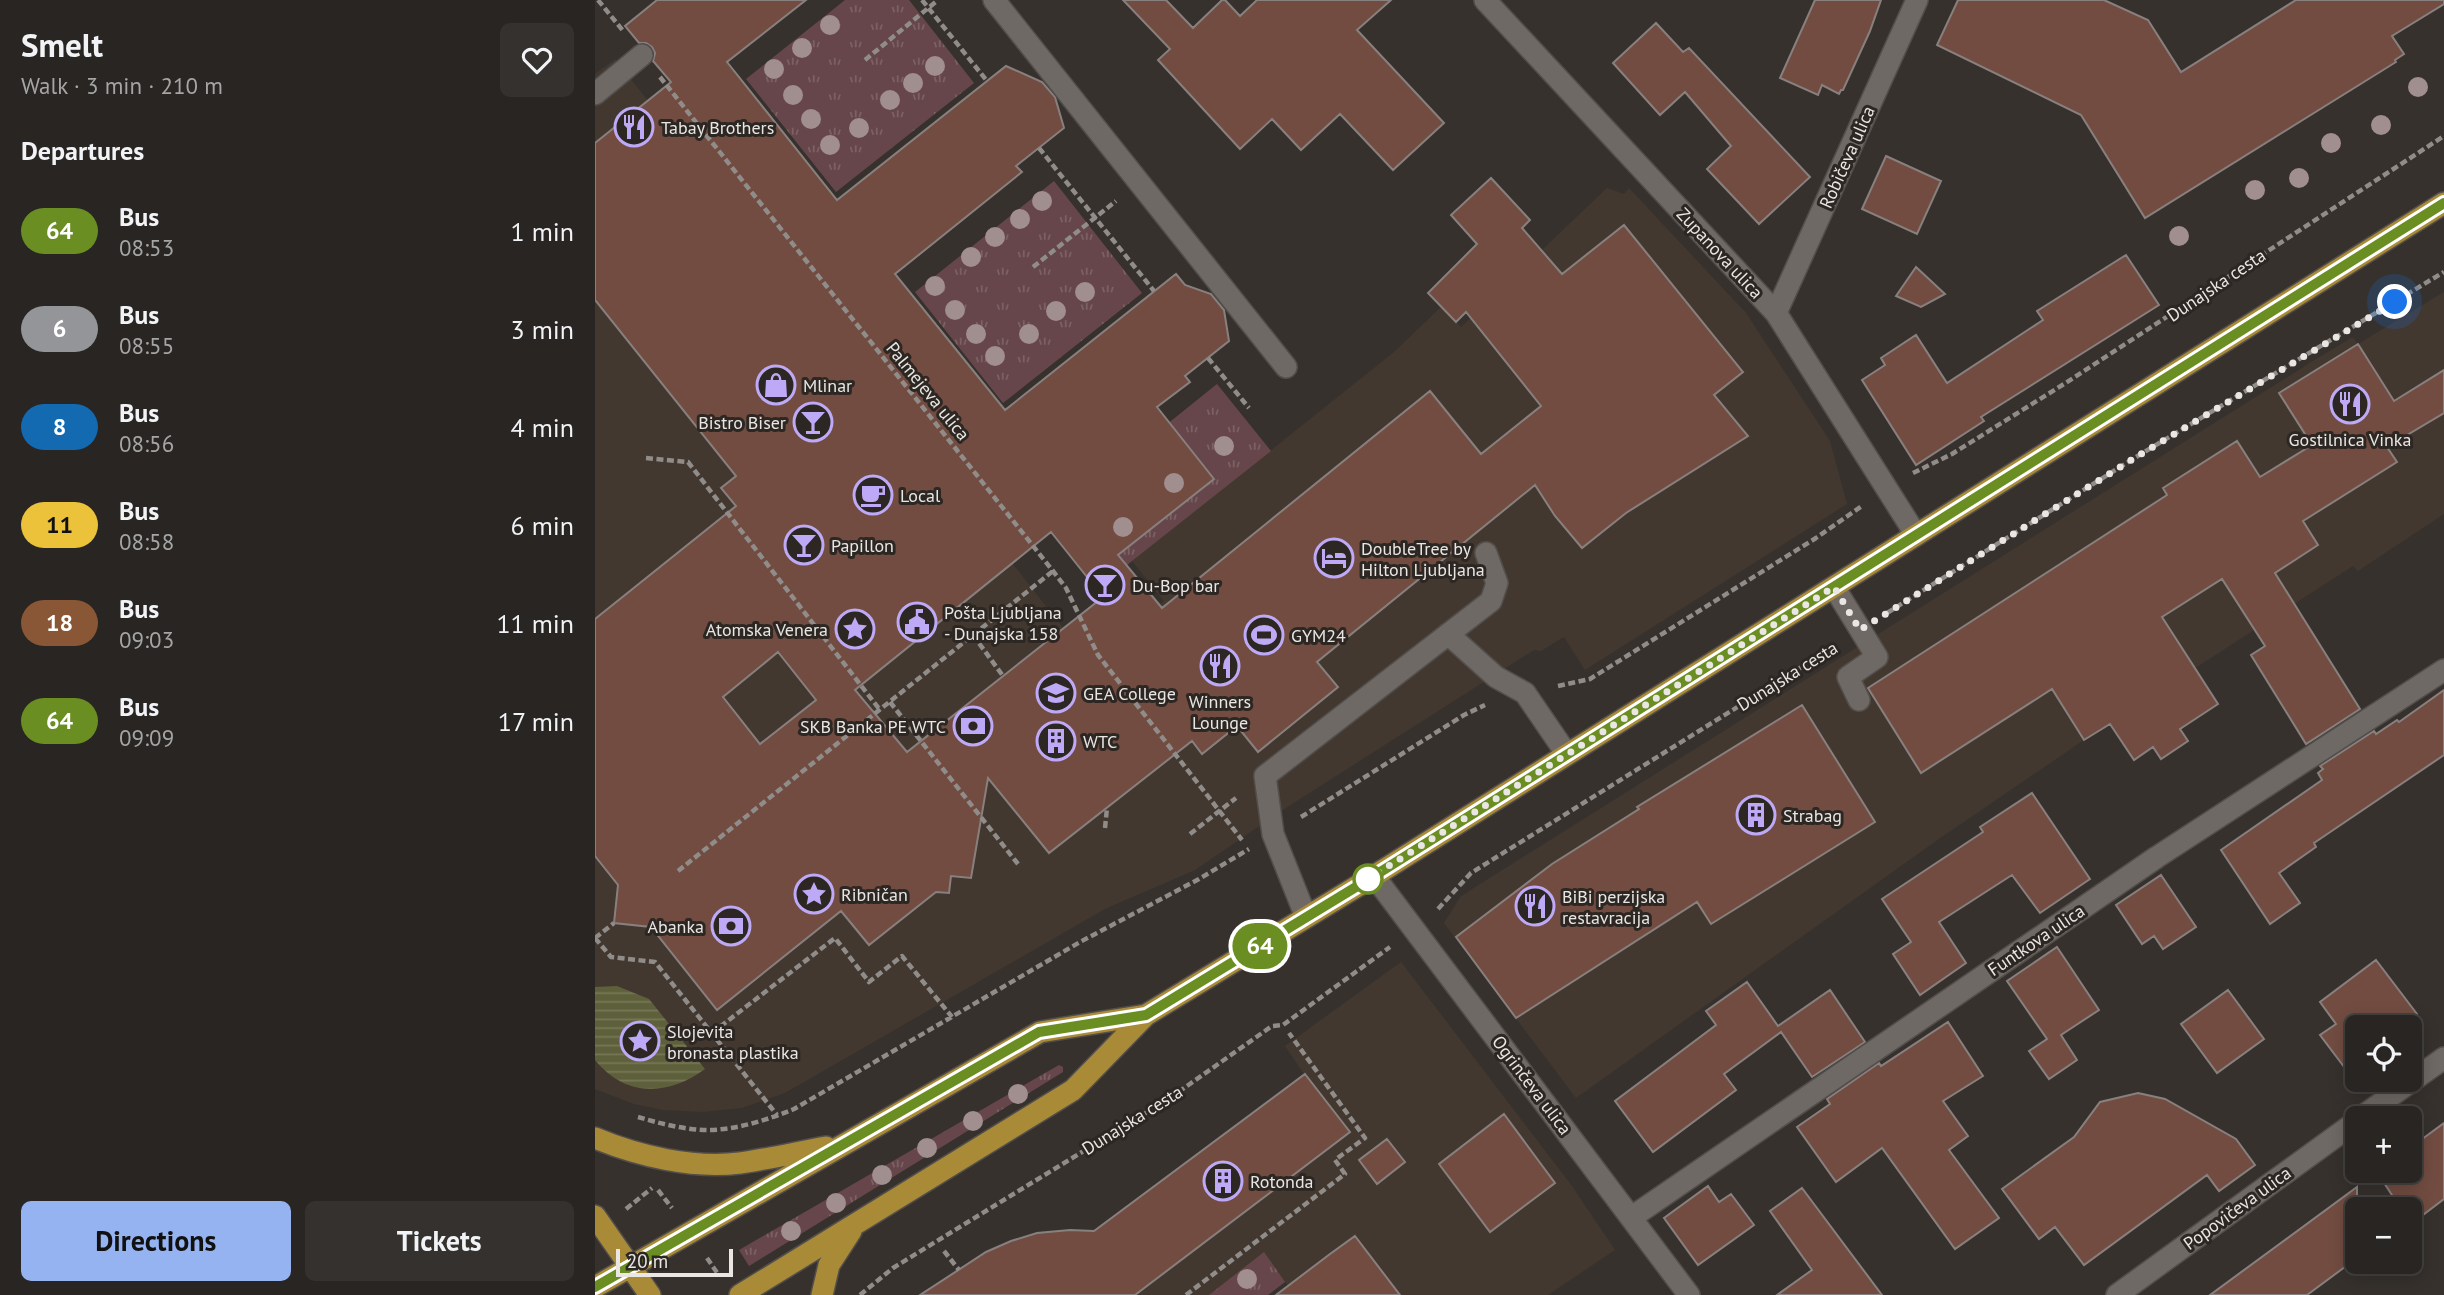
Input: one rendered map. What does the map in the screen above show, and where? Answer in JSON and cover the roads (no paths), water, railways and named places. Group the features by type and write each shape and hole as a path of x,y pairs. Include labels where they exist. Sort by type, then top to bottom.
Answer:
{"main road":[{"path":"740,1295 1073,1090 1146,1015 1374,876 2257,318 2444,203"},
{"path":"597,1286 1039,1032 1146,1015"},
{"path":"595,1138 625,1150 696,1163 738,1163 844,1144"},
{"path":"595,1216 650,1295"},
{"path":"822,1295 829,1265 854,1226"}],"street":[{"path":"994,0 1286,368"},
{"name":"Zupanova ulica","path":"1485,0 1776,313 1916,535"},
{"name":"Robičeva ulica","path":"1776,313 1917,0"},
{"path":"595,94 642,55"},
{"path":"1306,917 1273,834 1265,776 1491,601 1497,583 1486,553"},
{"path":"1834,587 1877,657 1848,677 1859,700"},
{"path":"1448,634 1496,677 1525,694 1566,753"},
{"name":"Funtkova ulica","path":"1632,1217 2157,857 2444,670"},
{"name":"Ogrinčeva ulica","path":"1374,876 1689,1295"},
{"name":"Popovičeva ulica","path":"2377,1106 2444,1058"},
{"name":"Popovičeva ulica","path":"2117,1295 2345,1129"}],"place":[{"name":"Tabay Brothers","path":"634,127"},
{"name":"Mlinar","path":"776,385"},
{"name":"Gostilnica Vinka","path":"2350,404"},
{"name":"Bistro Biser","path":"813,422"},
{"name":"Local","path":"873,495"},
{"name":"Papillon","path":"804,545"},
{"name":"DoubleTree by Hilton Ljubljana","path":"1334,558"},
{"name":"Du-Bop bar","path":"1105,585"},
{"name":"Pošta Ljubljana - Dunajska 158","path":"917,622"},
{"name":"Atomska Venera","path":"855,629"},
{"name":"GYM24","path":"1264,635"},
{"name":"Winners Lounge","path":"1220,666"},
{"name":"GEA College","path":"1056,693"},
{"name":"SKB Banka PE WTC","path":"973,726"},
{"name":"WTC","path":"1056,741"},
{"name":"Strabag","path":"1756,815"},
{"name":"Ribničan","path":"814,894"},
{"name":"BiBi perzijska restavracija","path":"1535,906"},
{"name":"Abanka","path":"731,926"},
{"name":"Slojevita bronasta plastika","path":"640,1041"},
{"name":"Rotonda","path":"1223,1181"}]}
